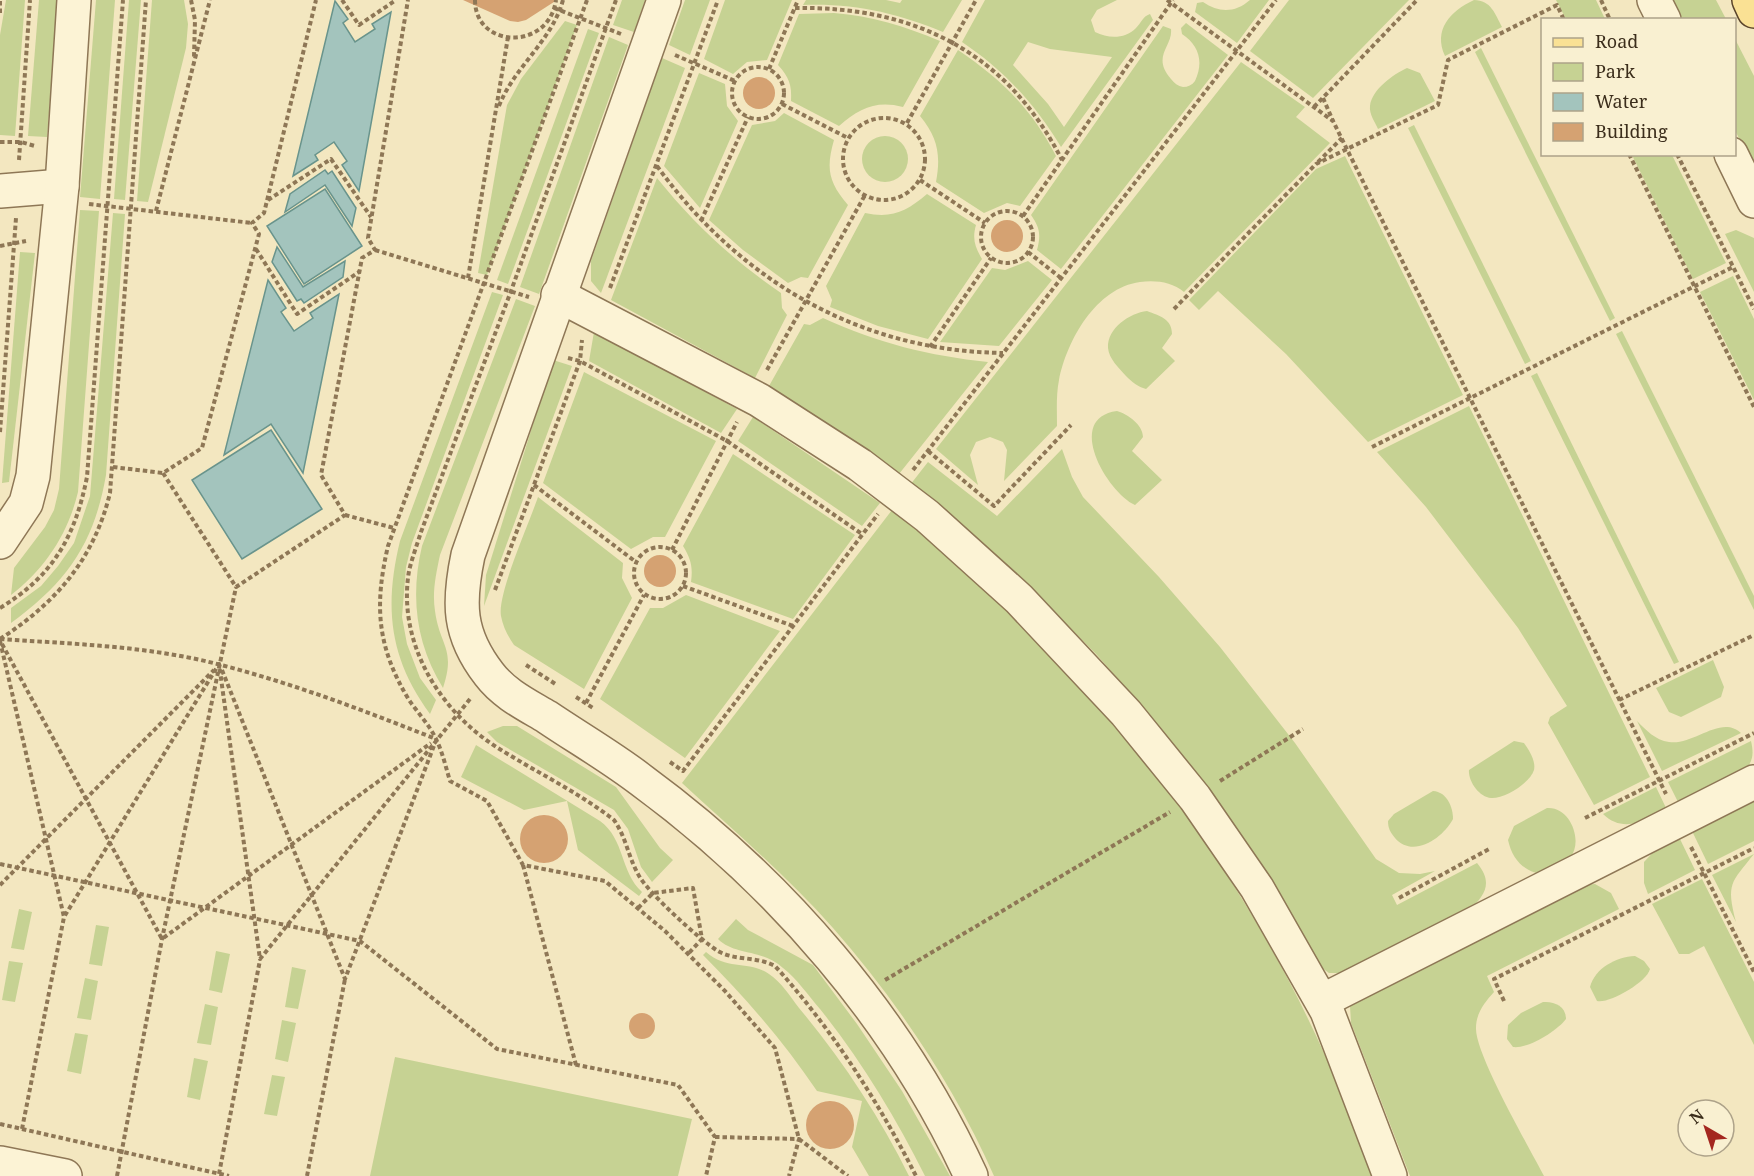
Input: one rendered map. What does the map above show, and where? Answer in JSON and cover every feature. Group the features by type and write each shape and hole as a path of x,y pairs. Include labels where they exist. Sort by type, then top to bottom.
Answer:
{"main road":[{"path":"1749,0 1754,10"}],"lane":[{"path":"0,542 26,503 33,476 71,194 74,0"},
{"path":"664,0 548,297 468,555 460,604 464,628 473,650 496,684 640,778 706,829 777,896 826,950 920,1081 971,1176"},
{"path":"1654,0 1663,18"},
{"path":"1732,156 1754,201"},
{"path":"9,199 71,194"},
{"path":"548,297 759,400 860,465 927,516 1019,599 1126,713 1195,798 1257,888 1322,1001 1367,1111 1390,1176"},
{"path":"1322,1001 1754,782"},
{"path":"0,1163 65,1176"}],"path":[{"path":"0,0 0,13"},
{"path":"19,163 30,0"},
{"path":"0,608 43,576 75,525 82,503 87,477 123,0"},
{"path":"0,639 55,598 77,572 104,518 113,467 146,0"},
{"path":"191,0 195,20 194,63"},
{"path":"156,211 210,0"},
{"path":"71,194 106,206 132,207 252,223 264,213 316,0"},
{"path":"342,0 359,25 396,0"},
{"path":"408,0 368,238 375,250 511,291 548,297"},
{"path":"475,0 479,17 487,27 508,38 523,38 535,33 545,25 556,0"},
{"path":"495,115 505,91 552,28 563,0"},
{"path":"576,1065 523,865 487,801 450,781 437,740 397,679 386,653 380,630 379,600 382,574 394,528 587,0"},
{"path":"616,0 421,532 409,571 407,602 413,641 423,668 440,694 458,714 495,746 614,820 622,830 639,877 702,939 718,951 765,960 789,981 840,1047 895,1134 916,1176"},
{"path":"605,298 657,166 718,0"},
{"path":"769,69 798,0"},
{"path":"907,123 976,0"},
{"path":"910,474 1276,0"},
{"path":"1314,107 1417,0"},
{"path":"1601,0 1609,18"},
{"path":"1023,216 1171,1 1333,121"},
{"path":"1316,164 1438,105 1448,60 1557,5 1563,18"},
{"path":"554,8 631,38"},
{"path":"795,8 829,8 890,17 923,28 953,42 981,60 1028,103 1047,130 1062,160"},
{"path":"468,278 508,38"},
{"path":"674,55 735,81"},
{"path":"754,66 769,69 782,81 785,89 782,104 768,117 747,117 736,107 732,98 735,81 740,74 754,66"},
{"path":"1323,99 1668,798"},
{"path":"782,104 848,138"},
{"path":"701,221 747,117"},
{"path":"881,117 907,123 924,144 926,157 920,180 909,192 896,199 882,200 856,190 847,178 843,165 843,151 848,138 857,127 881,117"},
{"path":"1174,309 1342,138"},
{"path":"0,142 21,142"},
{"path":"1630,156 1754,407"},
{"path":"1678,156 1754,309"},
{"path":"267,201 331,159 371,218"},
{"path":"657,166 701,221 735,253 806,301 873,331 930,347 960,352 1004,353"},
{"path":"920,180 985,223"},
{"path":"765,373 865,195"},
{"path":"0,432 2,375 14,245 9,199"},
{"path":"1003,211 1012,211 1023,216 1033,234 1028,252 1017,262 1008,264 991,258 981,243 985,223 995,213 1003,211"},
{"path":"113,467 163,473 202,448 259,234 252,223"},
{"path":"0,246 31,240"},
{"path":"255,248 297,314 360,271"},
{"path":"375,250 362,258 321,475 345,514 394,528"},
{"path":"1028,252 1061,278"},
{"path":"930,347 991,258"},
{"path":"1372,447 1733,267"},
{"path":"493,595 580,361 583,330"},
{"path":"562,356 580,361 727,441 862,534"},
{"path":"672,550 742,412"},
{"path":"928,451 994,506 1071,424"},
{"path":"163,473 236,587"},
{"path":"534,485 636,562"},
{"path":"664,757 683,771 880,512"},
{"path":"117,1176 162,939 236,587 345,514"},
{"path":"656,547 672,550 679,555 686,570 683,586 670,598 652,599 644,595 634,579 636,562 641,555 656,547"},
{"path":"683,586 793,626"},
{"path":"586,703 644,595"},
{"path":"1619,700 1754,635"},
{"path":"0,639 108,646 219,664 328,696 437,740"},
{"path":"0,639 162,939"},
{"path":"0,639 64,917"},
{"path":"518,660 596,710"},
{"path":"0,885 219,664"},
{"path":"22,1129 64,917 219,664"},
{"path":"219,664 345,980"},
{"path":"219,664 260,959 219,1174"},
{"path":"260,959 474,693"},
{"path":"860,995 1195,798 1303,729"},
{"path":"1585,818 1754,733"},
{"path":"162,939 437,740"},
{"path":"307,1176 345,980 437,740"},
{"path":"1690,844 1754,972"},
{"path":"1399,898 1491,848"},
{"path":"1504,1001 1494,979 1754,848"},
{"path":"0,864 360,941 497,1049 678,1085 715,1137 706,1176"},
{"path":"523,865 605,881 688,954 775,1048 799,1139 789,1176"},
{"path":"638,909 653,893 693,888 702,939"},
{"path":"688,954 702,939"},
{"path":"0,1124 229,1176"},
{"path":"715,1137 799,1139 848,1176"}],"green space":[{"path":"6,0 25,0 15,136 0,135 0,35"},
{"path":"39,0 58,0 47,137 28,136"},
{"path":"96,0 115,0 100,199 80,197"},
{"path":"129,0 141,0 125,200 114,199"},
{"path":"152,0 184,0 188,24 186,48 148,202 137,201"},
{"path":"622,0 645,0 634,32 613,25"},
{"path":"685,0 710,0 690,55 669,45"},
{"path":"725,0 792,0 767,60 747,62 733,74 704,59"},
{"path":"806,0 886,0 900,3 902,0 962,0 943,32 909,19 875,11 840,6 803,5"},
{"path":"985,0 1117,0 1097,10 1091,20 1095,32 1111,37 1132,32 1150,14 1153,20 1061,147 1018,89 992,64 962,42","holes":["1028,42 1050,49 1112,57 1064,127 1048,104 1013,65"]},
{"path":"1250,0 1269,0 1237,43 1195,12 1197,3 1203,2 1221,10 1227,10 1239,7"},
{"path":"1289,0 1409,0 1313,98 1250,51"},
{"path":"1474,0 1485,2 1495,13 1502,27 1445,56 1441,38 1446,22 1465,4"},
{"path":"1556,0 1596,0 1605,18 1565,18"},
{"path":"1670,0 1716,0 1725,18 1679,18"},
{"path":"834,13 888,22 940,41 903,107 885,104 869,107 854,114 839,126 791,101 789,82 778,65 799,14"},
{"path":"565,21 577,25 487,275 478,273 507,105 521,79"},
{"path":"1186,23 1228,55 1061,269 1037,250 1039,232 1031,215 1163,26 1171,29 1163,58 1165,71 1173,82 1181,87 1193,84 1198,74 1199,61 1196,49 1182,34 1181,28"},
{"path":"588,29 599,33 508,284 497,280"},
{"path":"609,37 628,45 539,294 520,287"},
{"path":"1736,41 1754,76 1754,170 1736,132"},
{"path":"1481,48 1615,318 1610,321 1475,52"},
{"path":"958,50 988,72 1014,96 1036,123 1056,156 1020,206 1007,203 984,213 936,182 937,147 931,132 920,116"},
{"path":"662,58 685,68 601,293 591,281 591,261"},
{"path":"1241,62 1305,107 1296,117 1330,143 1184,292 1164,282 1140,282 1124,286 1097,305 1077,333 1063,365 1057,391 1057,426 1004,481 1007,450 1003,442 990,437 976,442 970,455 978,485 936,449"},
{"path":"1407,68 1420,73 1435,101 1378,129 1370,112 1372,100 1384,83"},
{"path":"699,73 725,84 727,106 738,121 700,208 664,166"},
{"path":"784,113 834,140 830,174 836,189 848,205 808,278 801,277 788,283 743,250 709,220 752,125 775,121"},
{"path":"1414,125 1531,361 1525,364 1408,128"},
{"path":"885,136 901,143 908,159 901,175 885,182 869,175 862,159 869,143"},
{"path":"1345,156 1463,395 1368,442 1286,354 1218,291 1199,310 1189,300 1316,169"},
{"path":"1632,156 1672,156 1726,263 1693,279"},
{"path":"657,178 685,211 715,240 781,293 782,308 787,315 755,378 611,300"},
{"path":"927,194 976,225 975,243 982,259 928,339 878,326 830,307 832,300 826,286 865,213 883,215 899,212"},
{"path":"80,210 99,211 78,492 68,522 54,550 34,574 11,595 14,568 45,527 54,510 59,489"},
{"path":"113,213 125,214 106,475 101,499 94,521 75,560 48,592 11,623 11,608 41,586 74,543 90,496"},
{"path":"1736,230 1754,238 1754,292 1725,234"},
{"path":"20,252 35,253 9,482 2,483"},
{"path":"1028,261 1052,280 999,346 940,342 992,268 1005,270"},
{"path":"1733,276 1754,319 1754,400 1700,292"},
{"path":"492,292 503,295 412,543 406,567 402,617 407,644 420,678 436,700 430,714 416,693 398,652 392,610 395,565 400,541"},
{"path":"516,299 535,306 440,555 437,569 434,604 437,623 448,656 447,675 443,688 421,637 416,602 418,565 422,546"},
{"path":"1147,311 1168,321 1172,334 1162,348 1175,361 1146,389 1135,384 1117,367 1108,348 1115,328 1127,318"},
{"path":"823,318 863,335 904,347 988,362 899,474 769,386 804,324 810,325"},
{"path":"1622,331 1754,596 1754,610 1616,334"},
{"path":"594,332 737,409 721,433 589,361"},
{"path":"553,360 572,366 484,606 486,575"},
{"path":"584,372 716,441 665,537 653,537 631,549 543,483"},
{"path":"1537,373 1679,662 1674,664 1531,376"},
{"path":"1469,406 1650,777 1594,805 1548,723 1550,717 1567,706 1518,628 1426,507 1377,452"},
{"path":"1117,411 1138,424 1143,437 1132,451 1162,480 1135,505 1124,498 1103,471 1092,440 1094,427 1101,417"},
{"path":"753,417 880,503 862,526 738,441"},
{"path":"1062,449 1072,477 1083,497 1159,577 1220,647 1295,743 1376,859 1399,873 1420,874 1435,871 1392,895 1397,905 1477,863 1485,876 1485,888 1480,899 1469,910 1346,973 1329,973 1322,968 1203,784 1147,712 1096,654 1043,601 910,485 928,462 997,516"},
{"path":"733,454 855,535 793,619 691,582 691,563 683,546"},
{"path":"538,497 623,563 622,578 632,598 584,689 514,645 501,616 504,592"},
{"path":"892,510 972,577 1047,649 1117,726 1181,808 1239,895 1291,985 1335,1079 1372,1176 994,1176 979,1143 943,1078 902,1015 857,956 797,890 682,783"},
{"path":"686,595 780,631 685,758 600,699 650,608 663,608"},
{"path":"1713,660 1724,687 1721,697 1681,717 1669,712 1656,688"},
{"path":"1637,721 1655,737 1669,742 1688,740 1725,727 1733,728 1741,733 1662,771"},
{"path":"503,726 517,726 616,787 660,848 673,860 652,882 641,867 628,829 614,810 497,742 487,732"},
{"path":"1514,741 1524,743 1530,752 1534,767 1532,775 1522,785 1503,796 1491,798 1482,795 1472,783 1469,770"},
{"path":"1751,741 1752,758 1744,771 1679,804 1668,782"},
{"path":"476,745 600,821 608,828 630,875 642,892 639,896 578,850 567,801 524,810 461,777"},
{"path":"1656,787 1667,810 1643,821 1627,824 1611,820 1603,814"},
{"path":"1433,791 1442,794 1448,801 1453,819 1442,833 1427,844 1410,847 1402,844 1392,834 1388,821 1394,814"},
{"path":"1754,799 1754,841 1708,864 1692,831"},
{"path":"1547,808 1555,809 1568,818 1576,843 1567,861 1540,874 1528,870 1519,862 1508,840 1514,826"},
{"path":"1679,837 1695,870 1648,894 1644,883 1644,862 1658,847"},
{"path":"1754,854 1740,871 1731,891 1736,922 1712,875"},
{"path":"1702,879 1754,982 1754,1045 1704,946 1689,954 1679,954 1652,904"},
{"path":"1595,884 1611,893 1619,909 1487,976 1494,992 1482,1008 1476,1023 1478,1041 1493,1079 1544,1176 1410,1176 1351,1023 1350,1006 1355,1000 1585,885"},
{"path":"19,909 32,912 24,950 11,948"},
{"path":"736,919 748,930 813,965 857,1024 902,1091 950,1176 925,1176 864,1069 835,1028 793,977 766,957 732,948 718,939"},
{"path":"96,925 109,927 102,966 89,964"},
{"path":"216,951 230,954 222,993 209,990"},
{"path":"706,952 730,964 761,970 781,985 830,1047 859,1089 909,1176 869,1176 852,1147 862,1101 817,1091 763,1020 703,955"},
{"path":"1635,956 1644,961 1650,969 1642,980 1618,996 1597,1001 1590,987 1596,974 1614,961"},
{"path":"9,961 23,963 15,1002 2,1000"},
{"path":"292,967 306,970 298,1009 285,1007"},
{"path":"85,978 98,981 91,1020 77,1018"},
{"path":"1543,1002 1559,1005 1566,1019 1542,1038 1526,1045 1513,1047 1507,1039 1508,1025 1521,1013"},
{"path":"205,1004 218,1007 211,1045 197,1043"},
{"path":"282,1020 296,1023 288,1062 275,1059"},
{"path":"75,1033 88,1035 81,1074 67,1071"},
{"path":"395,1057 692,1119 678,1176 370,1176"},
{"path":"194,1058 208,1061 200,1100 187,1097"},
{"path":"272,1075 285,1077 277,1116 264,1114"}],"water":[{"path":"335,1 348,19 343,23 355,42 375,29 372,24 391,12 359,191 342,165 347,161 334,142 315,155 318,160 293,176"},
{"path":"325,170 328,174 332,171 356,208 352,226 325,185 285,212 290,194"},
{"path":"325,189 362,246 304,284 267,226"},
{"path":"277,247 303,287 345,261 343,277 304,303 301,299 297,301 272,262"},
{"path":"268,280 286,308 281,312 294,331 313,318 310,313 339,294 303,473 271,424 224,455"},
{"path":"271,430 322,509 242,559 192,480"}],"building":[{"path":"463,0 557,0 526,20 518,22 510,21"},
{"path":"759,77 770,82 775,93 770,104 759,109 748,104 743,93 748,82"},
{"path":"1007,220 1018,225 1023,236 1018,247 1007,252 996,247 991,236 996,225"},
{"path":"660,555 671,560 676,571 671,582 660,587 649,582 644,571 649,560"},
{"path":"539,815 549,815 564,825 568,839 564,853 558,859 549,863 539,863 524,853 520,844 520,834 530,819"},
{"path":"642,1013 651,1017 655,1026 651,1035 642,1039 633,1035 629,1026 633,1017"},
{"path":"825,1101 835,1101 847,1108 854,1120 854,1130 847,1142 835,1149 825,1149 810,1138 806,1130 806,1120 817,1105"}]}
